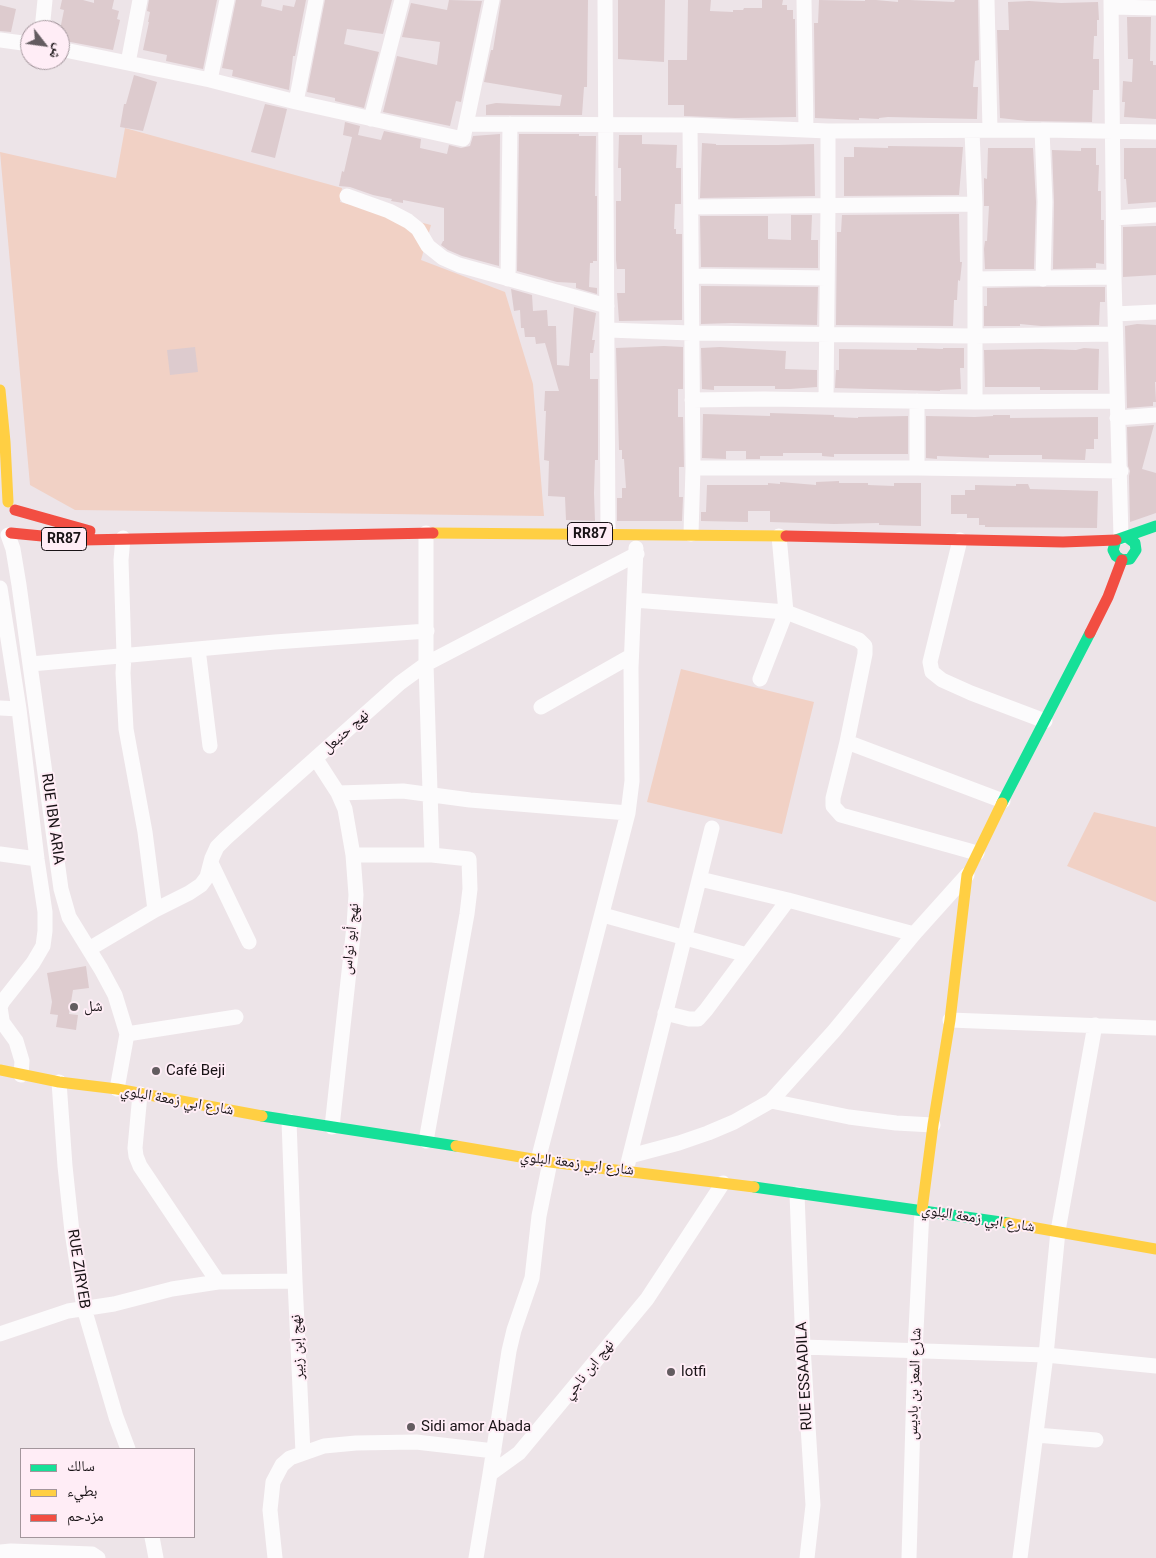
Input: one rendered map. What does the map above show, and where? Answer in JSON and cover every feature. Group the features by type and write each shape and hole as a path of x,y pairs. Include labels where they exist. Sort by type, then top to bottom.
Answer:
{"main road":[{"path":"0,390 5,442 7,504 16,518 16,526 6,536"},
{"name":"RR87","path":"7,504 120,538"},
{"name":"RR87","path":"6,536 83,540 426,533 608,533 1062,542 1122,538 1156,526"},
{"path":"922,1210 933,1125 950,1020 967,875 1108,597 1124,558 1136,550 1135,543 1122,538 1113,546 1124,558"},
{"name":"RR87","path":"1062,542 1124,558"},
{"path":"1124,558 1149,546"},
{"name":"شارع ابي زمعة البلوي","path":"0,1070 59,1082 117,1089 289,1121 544,1161 628,1163 723,1182 1058,1231 1156,1249"}],"street":[{"path":"43,20 45,0"},
{"path":"128,63 140,0"},
{"path":"210,80 227,0"},
{"path":"296,102 316,0"},
{"path":"372,119 402,0"},
{"path":"70,51 210,80 296,102 463,139 492,0"},
{"path":"605,0 608,533"},
{"path":"804,0 806,130"},
{"path":"986,0 990,130"},
{"path":"1122,538 1116,401 1111,3 1156,8"},
{"path":"0,40 20,43"},
{"path":"466,124 690,125 828,131 1042,130 1156,132"},
{"path":"508,279 510,124"},
{"path":"690,125 692,276 690,534"},
{"path":"1042,130 1045,202 1043,279"},
{"path":"826,399 828,131"},
{"path":"972,131 975,204 975,402"},
{"path":"347,196 389,211 408,221 418,229 428,246 443,258 459,265 607,306"},
{"path":"691,207 975,204"},
{"path":"1114,218 1156,215"},
{"path":"692,276 826,278"},
{"path":"975,279 1114,277"},
{"path":"1115,314 1156,312"},
{"path":"608,330 691,333 974,336 1116,334"},
{"path":"692,400 1116,401"},
{"path":"917,401 917,468"},
{"path":"1117,418 1156,415"},
{"path":"692,468 917,468 1120,471"},
{"path":"426,533 426,664 432,854"},
{"path":"476,1558 509,1351 514,1330 532,1278 544,1161 628,813 632,781 631,656 636,534"},
{"name":"RUE IBN ARIA","path":"6,536 13,549 19,585 61,889 69,917 115,995 128,1034 117,1089"},
{"path":"760,679 786,612 779,536"},
{"path":"120,538 126,729 145,832 156,910"},
{"path":"960,540 930,662 932,672 942,680 1045,721"},
{"name":"نهج حنبعل","path":"89,949 201,885 207,877 217,847 226,838 400,683 426,664 636,554"},
{"name":"RUE IBN ARIA","path":"0,588 19,709 46,931 42,946 33,963 3,1001 0,1007 1,1020"},
{"path":"634,600 786,612 855,638 865,646 865,654 847,742 833,798 833,806 837,812 977,853"},
{"path":"30,664 427,631"},
{"path":"198,649 210,746"},
{"path":"541,707 631,656"},
{"path":"0,708 19,709"},
{"path":"847,742 1003,802"},
{"name":"نهج أبو نواس","path":"316,759 338,793 345,808 353,855 356,895 332,1127"},
{"path":"338,793 403,791 628,813"},
{"path":"628,1163 712,828"},
{"path":"0,854 37,860"},
{"path":"353,855 432,854 469,859 470,889 459,962 426,1141"},
{"path":"211,863 249,942"},
{"path":"628,1163 708,1133 748,1115 771,1101 834,1031 914,934 967,875"},
{"path":"700,879 788,900 914,934"},
{"path":"665,1013 689,1020 698,1019 788,900"},
{"path":"602,916 748,955"},
{"path":"128,1034 236,1017"},
{"path":"1,1020 16,1041 22,1061 21,1075"},
{"path":"950,1020 1156,1028"},
{"path":"1020,1558 1046,1355 1058,1231 1095,1025"},
{"name":"RUE ZIRYEB","path":"59,1082 72,1232 84,1308 128,1448"},
{"path":"140,1094 135,1148 140,1166 218,1282"},
{"path":"771,1101 849,1117 933,1125"},
{"name":"نهج إبن زبير","path":"289,1121 294,1281 304,1453"},
{"name":"نهج ابن ناجي","path":"490,1474 519,1453 641,1307 723,1182"},
{"name":"RUE ESSAADILA","path":"797,1194 803,1347 813,1505 813,1557"},
{"name":"شارع المعز بن باديس","path":"909,1558 915,1351 922,1210"},
{"path":"0,1334 68,1311 114,1304 172,1289 218,1282 294,1281"},
{"path":"803,1347 1046,1355 1156,1366"},
{"path":"1036,1435 1096,1440"},
{"path":"275,1558 270,1510 273,1482 286,1460 324,1446 356,1443 416,1442 494,1451"},
{"path":"152,1538 156,1558"},
{"path":"0,1552 28,1551 92,1554 98,1558"}],"shaded area":[{"path":"125,128 342,188 340,202 431,225 421,260 505,292 533,384 544,516 75,510 30,485 0,152 116,178"},
{"path":"681,669 814,702 782,834 647,802"},
{"path":"1094,812 1156,827 1156,902 1067,866"}],"building":[{"path":"62,0 83,0 94,3 94,0 114,0 112,9 119,11 117,19 120,20 113,50 70,42 70,20 62,20 64,10 60,9"},
{"path":"149,0 217,0 203,69 166,61 167,55 143,50 149,22 150,12 147,11"},
{"path":"236,0 262,0 261,6 282,11 283,5 294,7 296,0 306,0 295,56 293,56 289,90 232,76 233,70 222,68"},
{"path":"325,0 392,0 383,34 347,29 344,44 379,52 364,108 335,101 335,98 307,92"},
{"path":"449,0 482,1 461,102 456,101 450,126 383,112 397,56 437,65 440,42 402,37 411,3 447,10"},
{"path":"501,0 588,0 587,87 584,87 582,115 486,115 486,105 496,103 560,106 562,95 484,82 491,50 493,50"},
{"path":"618,0 665,0 664,62 618,59"},
{"path":"688,0 711,0 710,11 733,12 733,10 743,10 744,8 762,8 762,0 783,0 782,5 787,5 787,10 793,10 793,19 795,19 796,117 735,118 684,116 684,105 668,105 668,60 687,60"},
{"path":"819,0 954,2 955,0 978,0 979,60 975,61 973,87 978,87 977,119 888,117 879,119 859,118 859,120 815,118 814,23 818,23"},
{"path":"1008,2 1061,3 1098,2 1099,20 1097,20 1097,36 1094,36 1093,59 1099,59 1099,90 1093,90 1092,122 1027,121 1000,118 997,30 1009,30"},
{"path":"0,5 16,9 11,32 0,31"},
{"path":"1127,17 1151,17 1150,61 1153,61 1153,65 1156,65 1156,119 1124,117 1125,102 1122,102 1123,81 1132,82 1133,59 1128,59"},
{"path":"134,75 157,82 143,131 120,127 124,104 126,104"},
{"path":"265,104 287,109 275,158 251,152"},
{"path":"345,122 360,126 358,135 381,140 384,131 421,139 420,148 447,154 449,145 461,148 470,146 473,136 500,134 499,266 462,256 441,245 444,241 444,208 403,200 403,203 391,201 392,199 350,187 339,186 352,137 343,135"},
{"path":"519,134 579,134 579,136 596,136 597,261 590,263 589,287 597,288 597,294 576,288 576,283 557,282 517,271"},
{"path":"619,135 642,135 642,144 677,145 676,168 681,168 681,204 675,204 674,229 676,229 676,234 682,234 682,320 619,321 617,293 625,293 625,269 617,269 616,260 616,201 621,201 621,168 618,168"},
{"path":"702,143 716,145 814,144 815,196 700,198"},
{"path":"888,146 963,147 959,195 844,196 844,157 854,157 854,147 888,148"},
{"path":"988,148 1033,148 1036,202 1034,269 985,269 984,249 985,241 987,241 989,206 984,206 984,178 987,179"},
{"path":"1081,148 1096,148 1096,165 1099,165 1098,191 1101,191 1101,220 1104,220 1104,264 1096,263 1096,268 1053,269 1054,202 1052,150 1081,151"},
{"path":"1124,148 1156,148 1156,202 1128,204 1126,179 1124,179"},
{"path":"959,214 960,262 962,262 960,281 958,280 957,300 954,300 953,326 836,325 837,232 841,232 842,215"},
{"path":"791,215 812,215 811,240 818,240 818,268 701,267 700,216 768,216 768,239 791,240"},
{"path":"1156,226 1156,275 1123,277 1123,227"},
{"path":"701,286 818,287 817,325 701,324"},
{"path":"1105,287 1105,302 1100,302 1099,325 1041,326 1020,324 1020,326 984,326 984,306 987,306 987,288"},
{"path":"511,289 532,295 533,311 547,310 548,326 556,326 557,365 569,366 574,307 596,313 592,340 595,340 593,353 590,353 590,379 598,379 598,460 595,460 595,521 566,520 565,497 548,496 549,461 544,460 545,391 559,391 545,343 536,344 535,337 525,337 524,328 521,328 520,310 514,311"},
{"path":"1137,324 1156,325 1156,402 1153,402 1153,406 1127,408 1125,326"},
{"path":"195,347 198,372 170,375 167,350"},
{"path":"683,347 683,389 678,389 678,417 683,417 684,467 679,467 679,497 683,497 682,521 617,521 617,498 622,498 622,488 626,488 624,459 622,459 622,450 619,450 616,348"},
{"path":"720,347 786,351 785,369 817,370 817,387 775,389 775,386 714,386 714,390 702,389 701,348"},
{"path":"917,348 964,348 964,368 960,368 961,389 940,391 835,388 836,370 839,370 839,349 917,350"},
{"path":"1084,348 1099,349 1098,390 1040,390 1040,387 985,387 984,350 1076,350"},
{"path":"770,413 834,415 834,417 858,418 908,416 908,454 834,454 834,457 822,456 822,453 783,453 783,456 760,456 760,459 746,459 746,451 726,451 726,459 702,458 703,414 770,416"},
{"path":"1010,415 1010,418 1098,417 1098,439 1094,439 1094,449 1086,449 1085,460 1042,459 1042,455 989,455 989,458 937,456 937,459 926,458 926,416 975,417"},
{"path":"1154,425 1142,469 1156,473 1156,513 1130,522 1130,471 1128,466 1127,427"},
{"path":"839,481 839,483 868,483 868,485 894,486 894,483 921,483 921,526 879,525 879,523 770,522 770,511 748,511 748,522 701,521 701,512 706,512 707,485 768,485 768,483 780,484 780,482 816,485 816,482"},
{"path":"1016,484 1028,484 1030,489 1098,491 1097,528 985,527 985,525 979,525 979,518 967,518 967,514 951,514 951,495 965,495 965,490 975,490 975,485 1016,486"},
{"path":"86,966 89,988 73,990 69,1014 78,1015 76,1030 56,1027 58,1015 50,1014 52,1002 47,973"}],"traffic: fast":[{"path":"1127,537 1135,543 1136,550 1130,559 1122,560 1116,556 1113,550 1116,540 1156,526"},
{"path":"1002,803 1090,633"},
{"path":"262,1116 456,1146"},
{"path":"754,1187 1008,1223"}],"traffic: slow":[{"path":"0,390 8,502"},
{"path":"433,533 786,536"},
{"path":"922,1210 933,1125 950,1020 967,875 1002,803"},
{"path":"0,1070 59,1082 117,1089 262,1116"},
{"path":"456,1146 550,1162 754,1187"},
{"path":"1008,1223 1156,1249"}],"traffic: jam":[{"path":"15,510 90,531"},
{"path":"11,533 83,540 433,533"},
{"path":"786,536 1063,542 1116,540"},
{"path":"1090,633 1108,597 1122,560"}],"place":[{"name":"شل","path":"74,1007"},
{"name":"Café Beji","path":"156,1071"},
{"name":"lotfi","path":"671,1372"},
{"name":"Sidi amor Abada","path":"411,1427"}]}
